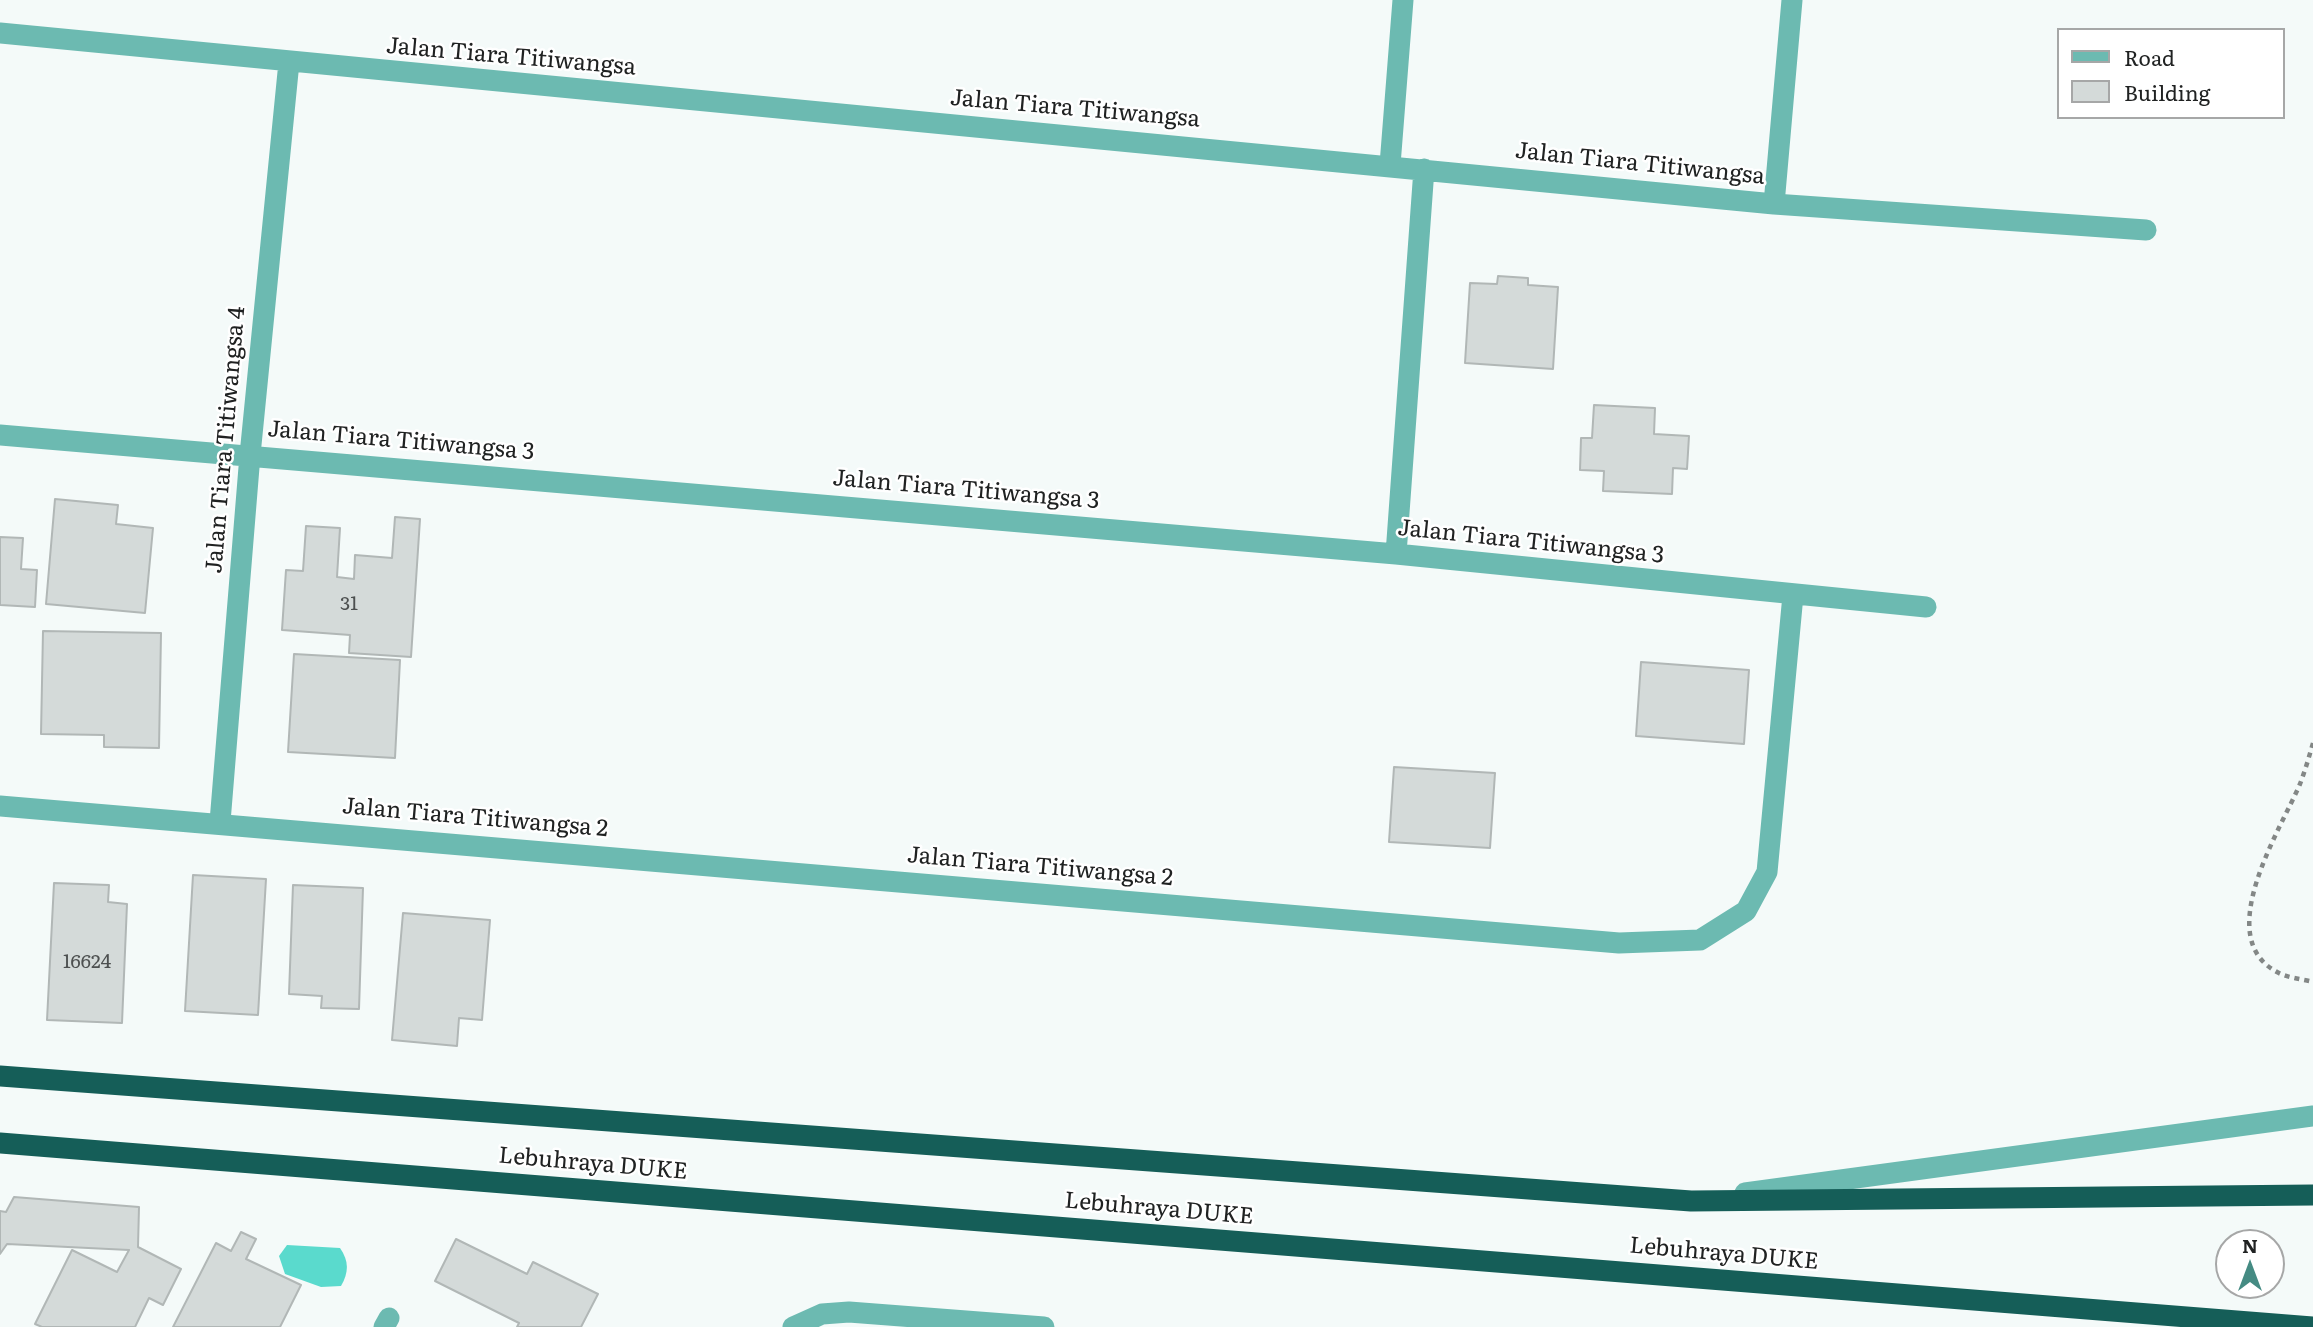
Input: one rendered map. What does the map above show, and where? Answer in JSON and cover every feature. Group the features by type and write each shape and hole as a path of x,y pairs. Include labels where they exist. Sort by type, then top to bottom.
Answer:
{"highway":[{"name":"Lebuhraya DUKE","path":"0,1076 1691,1201 2313,1195"},
{"name":"Lebuhraya DUKE","path":"0,1143 2313,1327"}],"street":[{"path":"1390,165 1402,0"},
{"path":"1774,204 1791,0"},
{"name":"Jalan Tiara Titiwangsa","path":"0,33 1774,204 2146,230"},
{"name":"Jalan Tiara Titiwangsa 4","path":"220,822 250,455 289,62"},
{"path":"1396,554 1424,169"},
{"name":"Jalan Tiara Titiwangsa 3","path":"0,435 1396,554 1926,607"},
{"name":"Jalan Tiara Titiwangsa 2","path":"0,806 220,822 1619,943 1700,940 1746,911 1767,872 1793,595"},
{"path":"1691,1201 2313,1116"},
{"path":"793,1327 822,1314 849,1312 1044,1327"}],"path":[{"path":"2313,743 2300,783 2257,872 2249,935 2261,958 2276,972 2313,982"}],"water":[{"path":"287,1245 340,1248 347,1267 341,1286 321,1287 285,1274 279,1256"}],"building":[{"path":"1498,276 1528,278 1528,285 1558,287 1553,369 1465,363 1470,283 1497,284"},
{"path":"1594,405 1655,408 1654,434 1689,436 1687,469 1673,468 1672,494 1603,491 1604,471 1580,470 1581,438 1592,438"},
{"path":"55,499 118,505 116,524 153,528 145,613 46,604"},
{"path":"395,517 420,519 411,657 349,653 350,635 282,630 286,570 303,571 306,526 340,528 337,577 354,579 355,555 392,558"},
{"path":"0,537 23,538 21,569 37,570 35,607 0,605"},
{"path":"43,631 161,633 159,748 104,747 104,735 41,734"},
{"path":"294,654 400,660 395,758 288,752"},
{"path":"1641,662 1749,670 1744,744 1636,736"},
{"path":"1394,767 1495,773 1490,848 1389,842"},
{"path":"193,875 266,879 258,1015 185,1011"},
{"path":"54,883 109,885 108,902 127,904 122,1023 47,1020"},
{"path":"293,885 363,888 359,1009 321,1008 322,996 289,994"},
{"path":"403,913 490,920 482,1020 459,1018 457,1046 392,1040"},
{"path":"14,1197 139,1207 138,1247 181,1269 163,1305 149,1298 135,1327 42,1327 35,1324 72,1250 117,1272 129,1250 7,1244 0,1254 0,1211 6,1212"},
{"path":"241,1232 256,1239 246,1259 301,1285 280,1327 173,1327 216,1243 231,1251"},
{"path":"456,1239 527,1274 533,1262 598,1294 581,1327 517,1327 519,1323 435,1281"}]}
